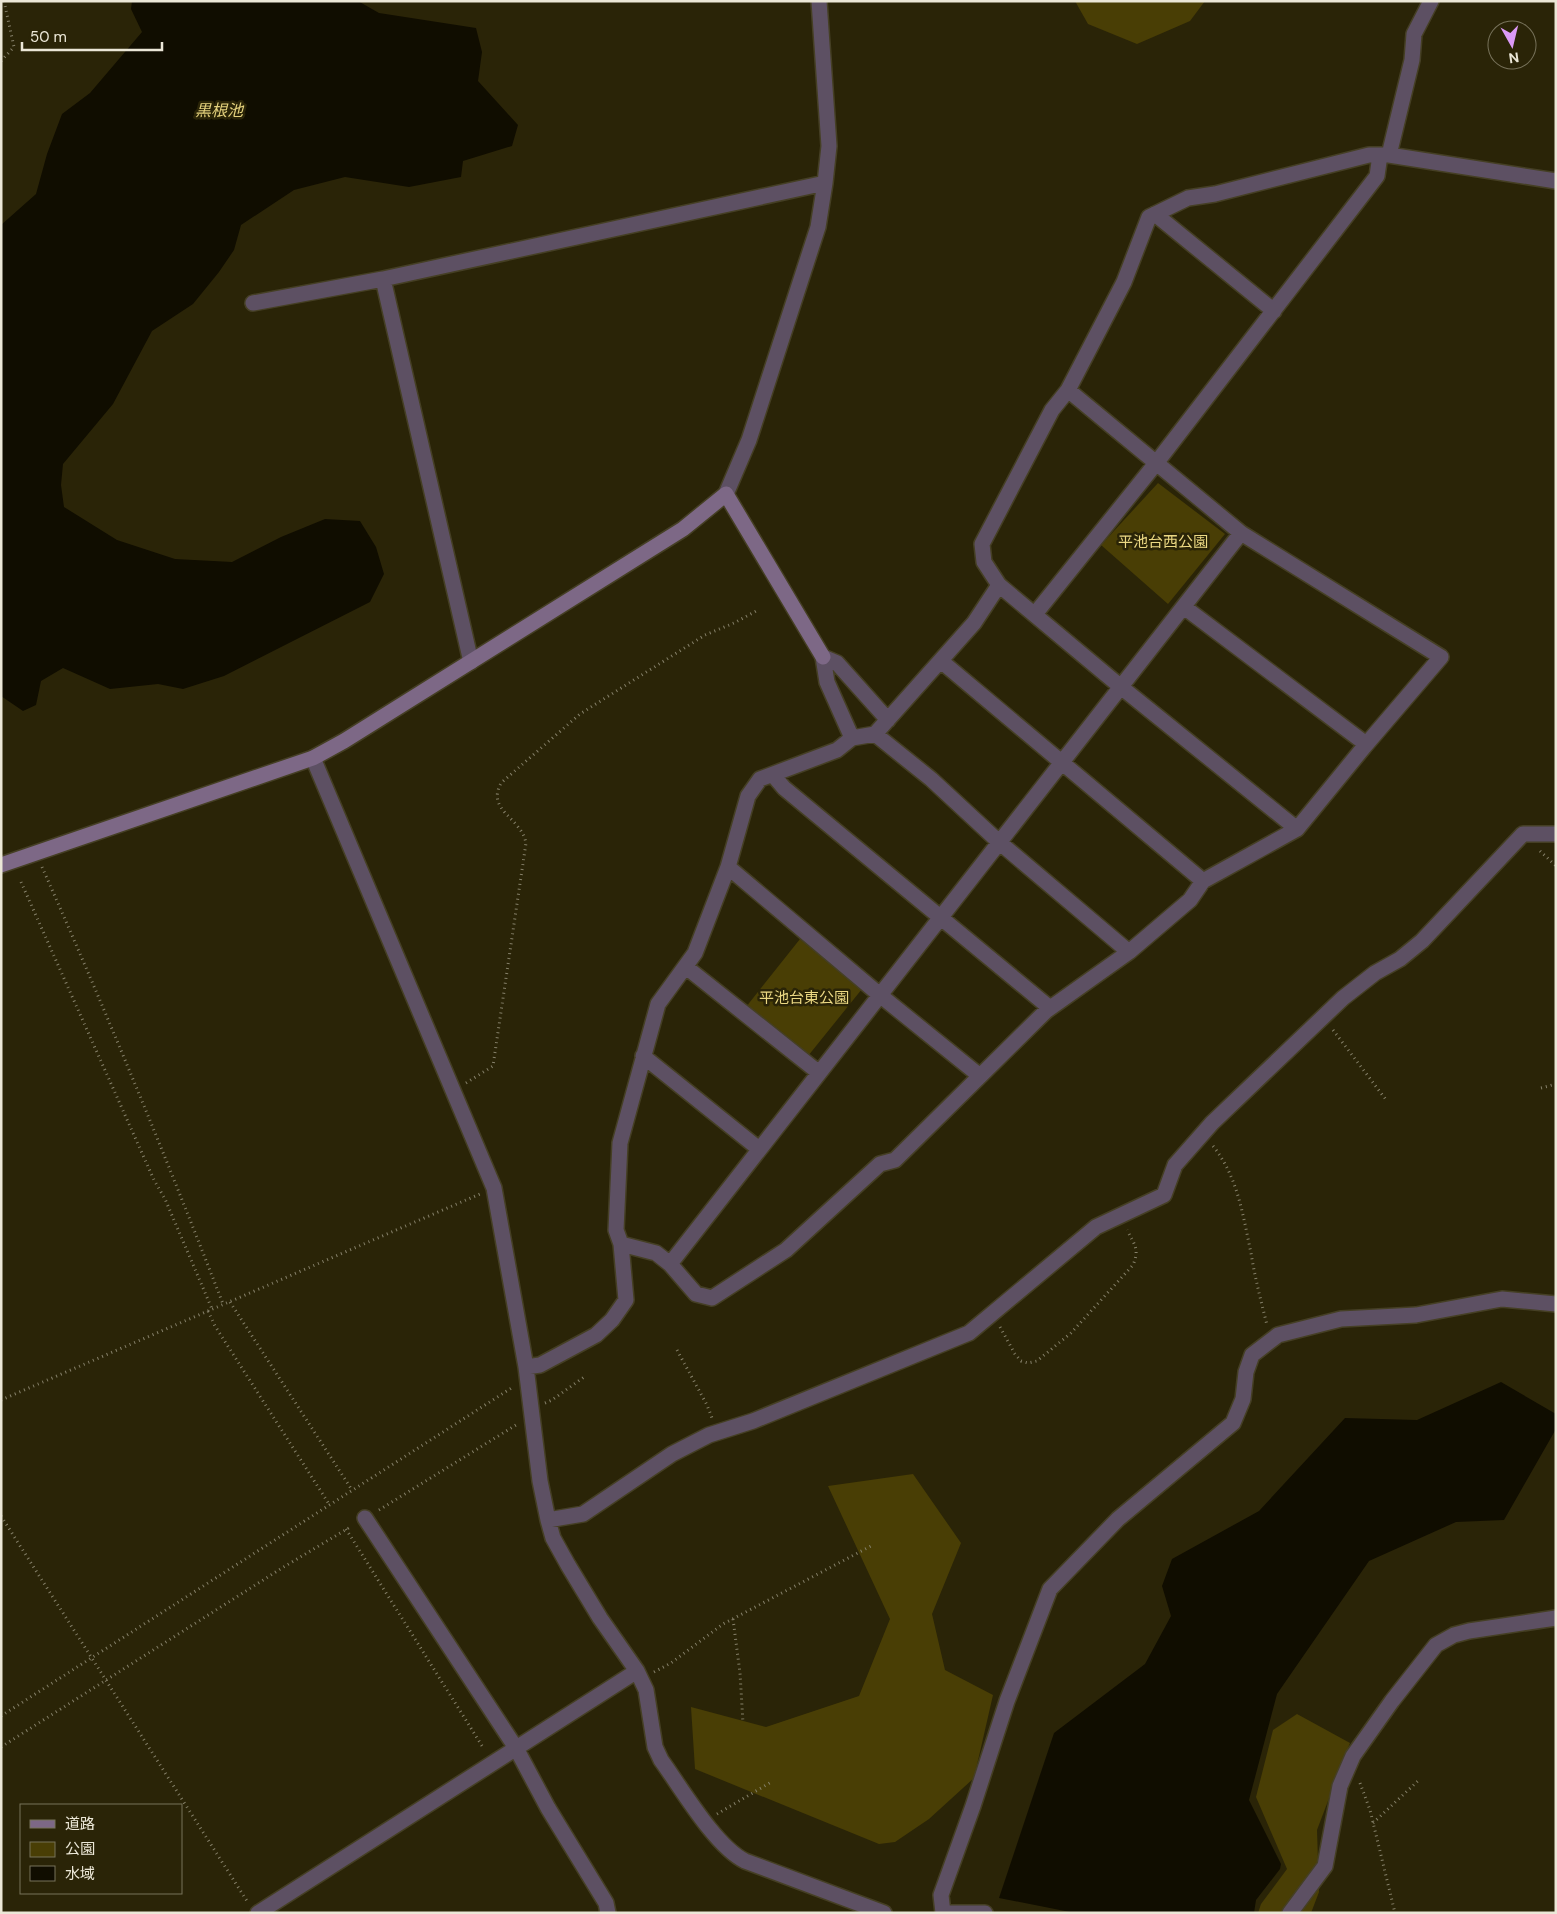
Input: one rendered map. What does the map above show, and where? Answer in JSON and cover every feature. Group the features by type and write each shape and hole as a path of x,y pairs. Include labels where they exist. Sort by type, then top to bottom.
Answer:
{"street":[{"path":"1,865 313,758 344,742 683,529 726,494 749,440 818,227 826,183 829,146 819,1"},
{"path":"1035,614 1157,462 1377,176 1412,60 1414,34 1431,1"},
{"path":"1297,829 1121,687 999,585 984,562 982,544 1052,410 1068,390 1124,282 1149,217 1188,198 1216,194 1369,155 1384,155 1556,181"},
{"path":"253,304 826,183"},
{"path":"1155,214 1274,311"},
{"path":"383,278 471,662"},
{"path":"621,1244 656,1253 670,1264 696,1294 712,1298 786,1250 880,1164 895,1160 1050,1008 1129,952 1190,900 1203,881 1297,829 1366,744 1441,657 1241,533 1068,390"},
{"path":"726,494 823,658 827,682 852,738"},
{"path":"670,1264 818,1072 881,996 1241,533"},
{"path":"526,1374 596,1336 626,1300 621,1244 616,1230 620,1143 658,1004 695,953 728,867 748,796 760,779 837,750 852,738 875,734 974,624 999,585"},
{"path":"1184,607 1366,744"},
{"path":"823,658 837,663 888,720"},
{"path":"940,661 1203,881"},
{"path":"875,734 931,779 1000,842 1129,952"},
{"path":"313,758 494,1188 526,1374 540,1481 553,1538 600,1618 646,1690 655,1747 661,1760 705,1821 733,1855 745,1862 884,1913"},
{"path":"773,775 784,788 1050,1008"},
{"path":"548,1520 583,1514 672,1454 717,1432 753,1421 969,1333 1096,1227 1164,1195 1175,1165 1203,1134 1343,998 1375,972 1400,959 1422,941 1523,834 1556,834"},
{"path":"728,867 881,996 980,1076"},
{"path":"686,967 818,1072"},
{"path":"644,1056 759,1149"},
{"path":"984,1913 943,1913 941,1895 973,1806 1006,1701 1050,1589 1118,1519 1233,1423 1243,1399 1246,1372 1252,1354 1278,1335 1341,1319 1416,1315 1502,1299 1556,1304"},
{"path":"365,1518 516,1748 548,1808 606,1903 608,1913"},
{"path":"1290,1913 1325,1866 1340,1786 1353,1756 1375,1724 1436,1646 1454,1635 1469,1631 1556,1618"},
{"path":"254,1909 638,1675"}],"path":[{"path":"1,61 14,47 4,1"},
{"path":"453,1091 493,1066 526,843 524,834 499,806 496,799 501,783 580,714 705,635 734,623 758,610"},
{"path":"36,853 189,1215 223,1304"},
{"path":"21,882 154,1180 165,1199 215,1326 329,1504"},
{"path":"1323,1017 1346,1044 1388,1101"},
{"path":"1541,1088 1556,1084"},
{"path":"1203,1134 1225,1163 1234,1181 1241,1206 1258,1293 1272,1338"},
{"path":"1,1400 494,1188"},
{"path":"992,1314 1021,1361 1028,1363 1037,1361 1070,1333 1133,1265 1137,1256 1137,1249 1120,1216"},
{"path":"230,1302 352,1490"},
{"path":"677,1350 707,1405 717,1432"},
{"path":"1,1716 510,1388 526,1374"},
{"path":"1,1747 531,1411 552,1400 584,1377"},
{"path":"1,1516 254,1909"},
{"path":"346,1530 493,1763"},
{"path":"638,1675 671,1663 722,1624 871,1546"},
{"path":"733,1619 740,1673 742,1722"},
{"path":"1345,1774 1360,1784 1373,1823 1395,1913"},
{"path":"1373,1823 1420,1779"},
{"path":"705,1821 773,1781"}],"green space":[{"path":"1075,1 1205,1 1190,21 1137,44 1088,24"},
{"name":"平池台西公園","path":"1158,483 1225,534 1168,604 1101,545"},
{"name":"平池台東公園","path":"800,939 862,989 808,1056 746,1007"},
{"path":"913,1474 961,1543 932,1614 945,1670 993,1695 974,1778 929,1819 895,1842 879,1844 695,1769 691,1707 766,1727 859,1696 890,1619 828,1486"},
{"path":"1297,1714 1350,1743 1317,1830 1319,1892 1311,1913 1258,1913 1261,1904 1287,1869 1256,1797 1273,1730"}],"water":[{"name":"黒根池","path":"132,1 358,1 379,13 476,28 482,52 478,81 518,125 512,146 463,161 461,177 409,187 345,177 294,190 241,225 234,250 219,272 193,304 152,331 113,404 63,464 61,485 64,507 117,540 175,559 232,562 281,537 325,519 360,521 376,547 384,574 370,602 224,676 183,689 158,684 110,689 63,668 41,681 36,705 23,711 1,696 1,225 36,194 47,154 62,114 90,93 142,32 131,9"},
{"path":"1501,1382 1556,1414 1556,1429 1504,1520 1456,1522 1369,1561 1277,1694 1249,1800 1281,1864 1280,1869 1256,1900 1254,1913 1075,1913 999,1898 1054,1733 1145,1664 1171,1616 1162,1586 1172,1559 1259,1511 1345,1418 1417,1420"}]}
